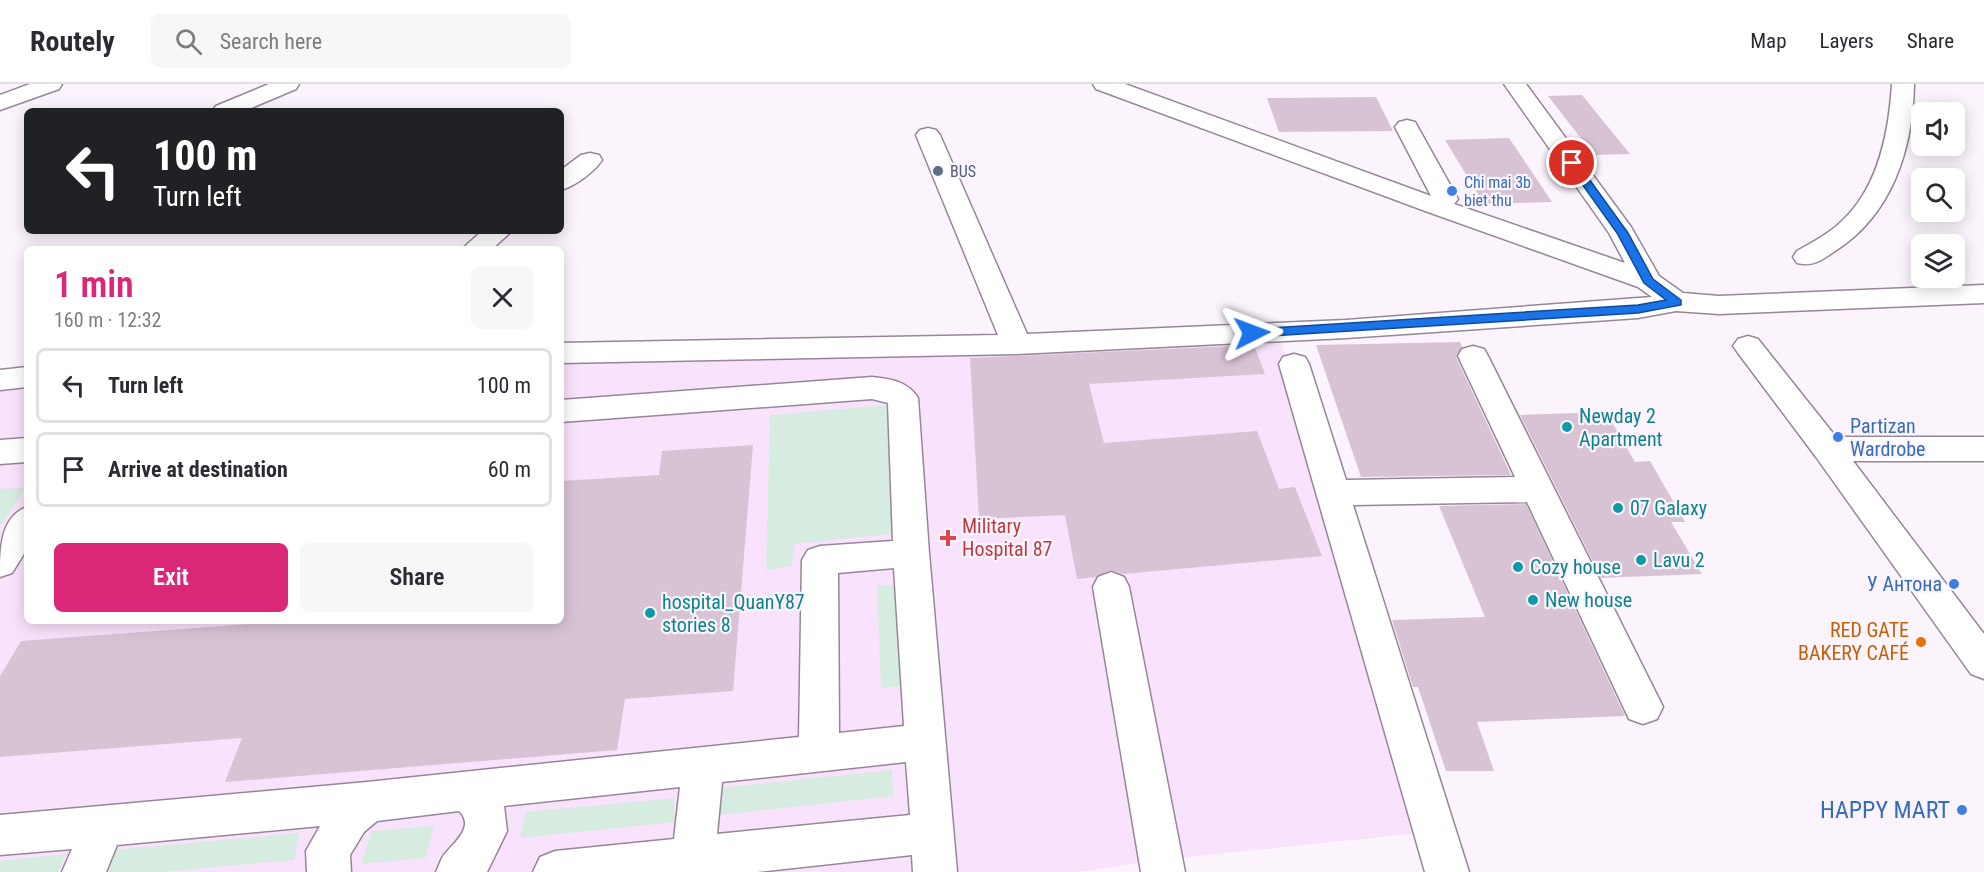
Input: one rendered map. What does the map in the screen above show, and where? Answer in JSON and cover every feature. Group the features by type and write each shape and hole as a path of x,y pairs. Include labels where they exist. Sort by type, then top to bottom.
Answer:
{"street":[{"path":"0,103 51,84"},
{"path":"231,108 288,84"},
{"path":"1104,84 1437,207 1648,281 1676,302"},
{"path":"1129,93 1160,84"},
{"path":"1515,84 1622,233 1648,281"},
{"path":"1807,257 1855,224 1874,196 1894,157 1903,115 1903,84"},
{"path":"1407,127 1445,198 1437,207"},
{"path":"928,135 1017,344"},
{"path":"564,180 590,160"},
{"path":"479,246 494,234"},
{"path":"564,353 1017,344 1346,329 1638,309 1676,302 1719,305 1984,294"},
{"path":"1748,346 1827,448 1984,663"},
{"path":"1473,356 1643,707"},
{"path":"1294,364 1447,872"},
{"path":"0,380 24,377"},
{"path":"555,872 693,858 934,852 911,553 903,398 890,390 872,388 564,411"},
{"path":"1827,448 1984,449"},
{"path":"0,452 24,450"},
{"path":"1334,493 1536,489"},
{"path":"0,563 24,525"},
{"path":"819,753 820,560 911,553"},
{"path":"1111,587 1163,872"},
{"path":"0,835 367,802 925,742"},
{"path":"693,858 703,765"},
{"path":"458,872 471,859 486,831 483,806 466,790"},
{"path":"329,872 328,851 349,818 367,802"},
{"path":"84,872 104,826"}],"shaded area":[{"name":"Military Hospital 87","path":"1281,342 1420,833 1160,860 1078,872 0,872 0,391 24,389 24,624 564,624 564,361 1025,353"}],"green space":[{"path":"888,405 902,526 891,534 794,544 792,566 766,570 770,415"},
{"path":"24,487 0,527 0,489"},
{"path":"913,583 921,685 881,688 877,586"},
{"path":"892,770 893,796 719,815 720,788"},
{"path":"674,798 675,822 520,838 526,812"},
{"path":"434,826 426,858 361,864 372,831"},
{"path":"300,833 294,860 160,872 102,872 114,850"},
{"path":"66,854 58,872 0,872 0,861"}],"building":[{"path":"1582,95 1630,154 1594,155 1548,96"},
{"path":"1376,97 1393,131 1279,132 1267,98"},
{"path":"1509,138 1552,202 1484,204 1445,140"},
{"path":"1460,342 1462,347 1456,357 1511,475 1361,477 1316,345"},
{"path":"1254,345 1265,374 1089,384 1104,443 1257,431 1279,489 1295,487 1322,556 1123,574 1110,570 1096,577 1077,579 1065,515 979,519 970,358"},
{"path":"1606,412 1635,462 1650,461 1685,522 1671,522 1702,574 1601,578 1520,415"},
{"name":"hospital_QuanY87 stories 8","path":"753,445 733,691 625,699 617,750 225,782 242,738 0,757 0,676 21,641 250,624 564,624 564,481 659,475 662,451"},
{"path":"1526,504 1625,716 1477,722 1494,771 1446,771 1418,687 1413,687 1392,620 1485,617 1439,506"}],"place":[{"name":"BUS","path":"938,171"},
{"name":"Chi mai 3b biet thu","path":"1452,191"},
{"name":"Newday 2 Apartment","path":"1567,427"},
{"name":"Partizan Wardrobe","path":"1838,437"},
{"name":"07 Galaxy","path":"1618,508"},
{"name":"Military Hospital 87","path":"948,538"},
{"name":"Lavu 2","path":"1641,560"},
{"name":"Cozy house","path":"1518,567"},
{"name":"У Антона","path":"1954,584"},
{"name":"New house","path":"1533,600"},
{"name":"hospital_QuanY87 stories 8","path":"650,613"},
{"name":"RED GATE BAKERY CAFÉ","path":"1921,642"},
{"name":"HAPPY MART","path":"1962,810"}],"route":[{"path":"1252,333 1346,329 1638,309 1676,302 1648,281 1622,233 1572,163"}]}
